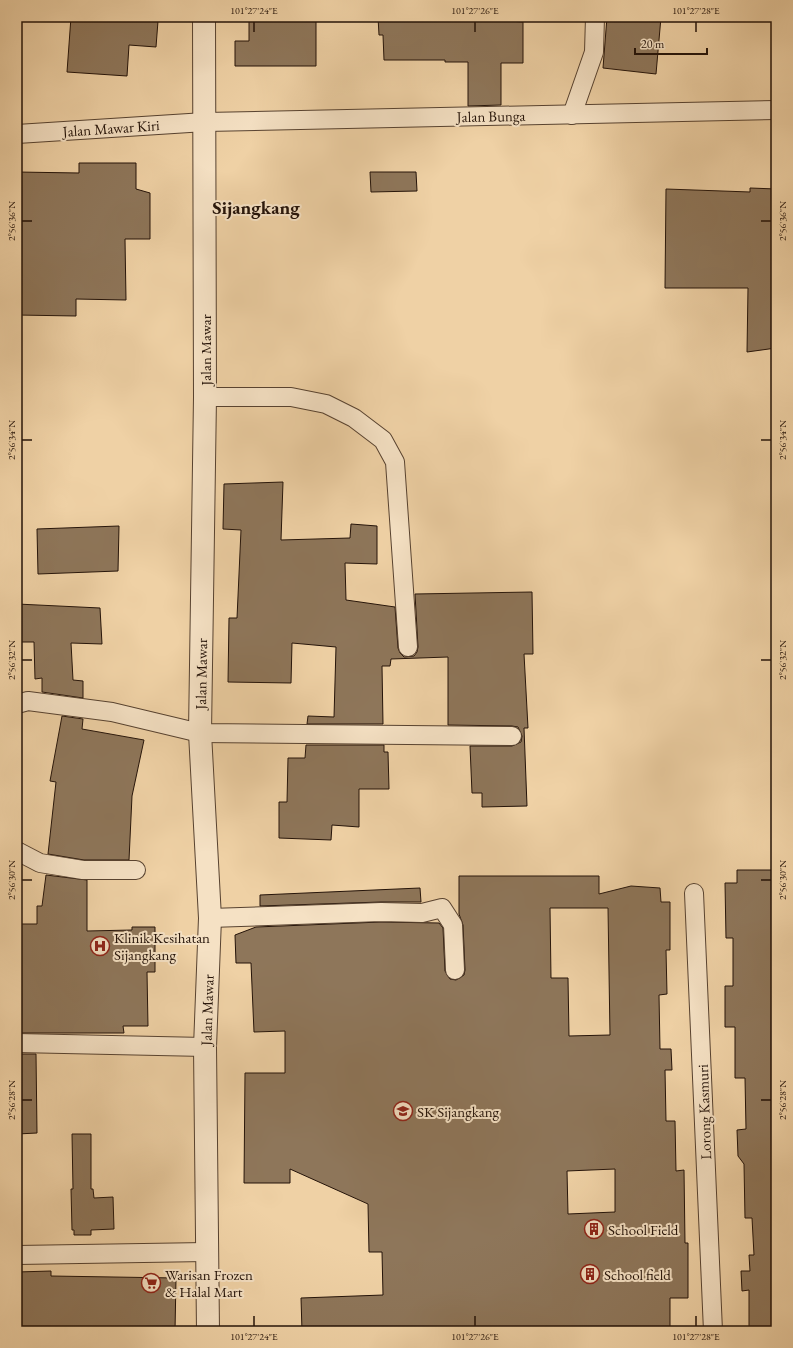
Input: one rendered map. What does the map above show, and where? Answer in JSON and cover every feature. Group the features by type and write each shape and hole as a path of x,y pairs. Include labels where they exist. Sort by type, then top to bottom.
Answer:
{"street":[{"name":"Jalan Mawar","path":"204,17 205,397 200,733 210,918 205,1047 208,1331"},
{"path":"572,115 594,52 595,17"},
{"name":"Jalan Bunga","path":"205,122 776,110"},
{"name":"Jalan Mawar Kiri","path":"17,134 205,122"},
{"path":"205,397 291,397 326,404 354,418 382,440 395,462 408,647"},
{"path":"17,704 28,701 112,712 200,733 512,736"},
{"path":"17,851 40,863 83,870 136,870"},
{"name":"Lorong Kasmuri","path":"694,893 713,1331"},
{"path":"210,918 381,912 422,913 442,908 453,925 455,970"},
{"path":"17,1043 205,1047"},
{"path":"17,1255 206,1252"}],"building":[{"path":"71,17 158,21 156,47 129,45 127,76 67,72"},
{"path":"249,17 316,17 316,66 235,66 235,41 249,41"},
{"path":"378,17 509,17 509,21 523,22 523,63 501,63 501,105 468,106 468,62 445,62 445,60 384,60 383,35 379,35"},
{"path":"607,17 661,17 656,74 603,68"},
{"path":"79,163 136,163 136,189 150,193 150,239 125,239 126,300 76,299 76,316 17,315 17,172 79,173"},
{"path":"370,172 416,172 417,191 371,192"},
{"path":"750,188 776,189 776,348 747,352 748,288 665,288 666,189 750,192"},
{"path":"283,482 281,540 350,538 351,524 377,526 377,564 345,563 346,600 395,607 398,648 404,657 414,656 418,647 415,594 532,592 533,654 524,654 528,728 524,728 527,806 482,807 482,793 472,793 470,746 512,746 521,742 522,736 518,727 512,726 448,725 448,657 391,659 390,666 382,666 383,724 307,724 308,716 334,717 336,647 292,643 291,683 228,682 229,618 237,618 241,530 223,529 224,484"},
{"path":"119,526 118,571 38,574 37,529"},
{"path":"17,604 100,608 102,644 71,643 73,680 83,681 83,698 42,692 42,678 35,679 34,642 17,642"},
{"path":"62,716 83,719 82,729 144,740 132,796 129,860 84,860 48,854 56,782 50,781"},
{"path":"306,745 384,745 384,752 388,752 389,789 359,789 359,827 332,825 331,840 279,838 279,802 287,802 288,758 305,758"},
{"path":"737,870 776,870 776,1331 749,1331 749,1290 742,1291 741,1271 750,1271 749,1255 754,1255 752,1218 745,1218 744,1164 738,1156 737,1130 746,1129 745,1078 735,1078 735,1027 725,1027 725,986 733,986 733,938 726,938 725,883 737,883"},
{"path":"46,875 87,880 87,931 132,930 132,927 155,927 155,972 147,972 148,1026 123,1026 124,1033 17,1033 17,924 37,924 37,906 42,906"},
{"name":"SK Sijangkang","path":"459,876 599,876 599,894 631,886 660,888 661,902 670,902 670,950 666,950 667,994 659,995 660,1049 671,1049 672,1070 665,1070 666,1121 675,1121 676,1171 684,1170 685,1243 688,1243 688,1298 670,1298 670,1331 302,1331 301,1298 383,1295 382,1252 369,1252 368,1204 290,1169 290,1183 244,1183 245,1073 285,1073 285,1031 254,1032 251,963 236,963 235,935 256,927 381,922 439,923 443,928 445,971 450,979 456,980 464,975 465,970 463,925 459,914","holes":["550,908 608,908 610,1035 569,1036 568,978 551,978","615,1169 615,1212 568,1214 567,1171"]},
{"path":"420,888 421,902 260,906 260,895"},
{"path":"17,1054 36,1054 37,1133 17,1134"},
{"path":"72,1134 91,1134 91,1189 93,1189 94,1198 113,1197 114,1229 91,1230 91,1235 74,1235 74,1230 72,1230 71,1189 73,1189"},
{"path":"51,1271 51,1276 176,1278 175,1331 17,1331 17,1272"}],"place":[{"name":"Klinik Kesihatan Sijangkang","path":"100,946"},
{"name":"SK Sijangkang","path":"403,1111"},
{"name":"School Field","path":"594,1229"},
{"name":"School field","path":"590,1274"},
{"name":"Warisan Frozen & Halal Mart","path":"151,1283"}],"district":[{"name":"Sijangkang","path":"256,207"}]}
